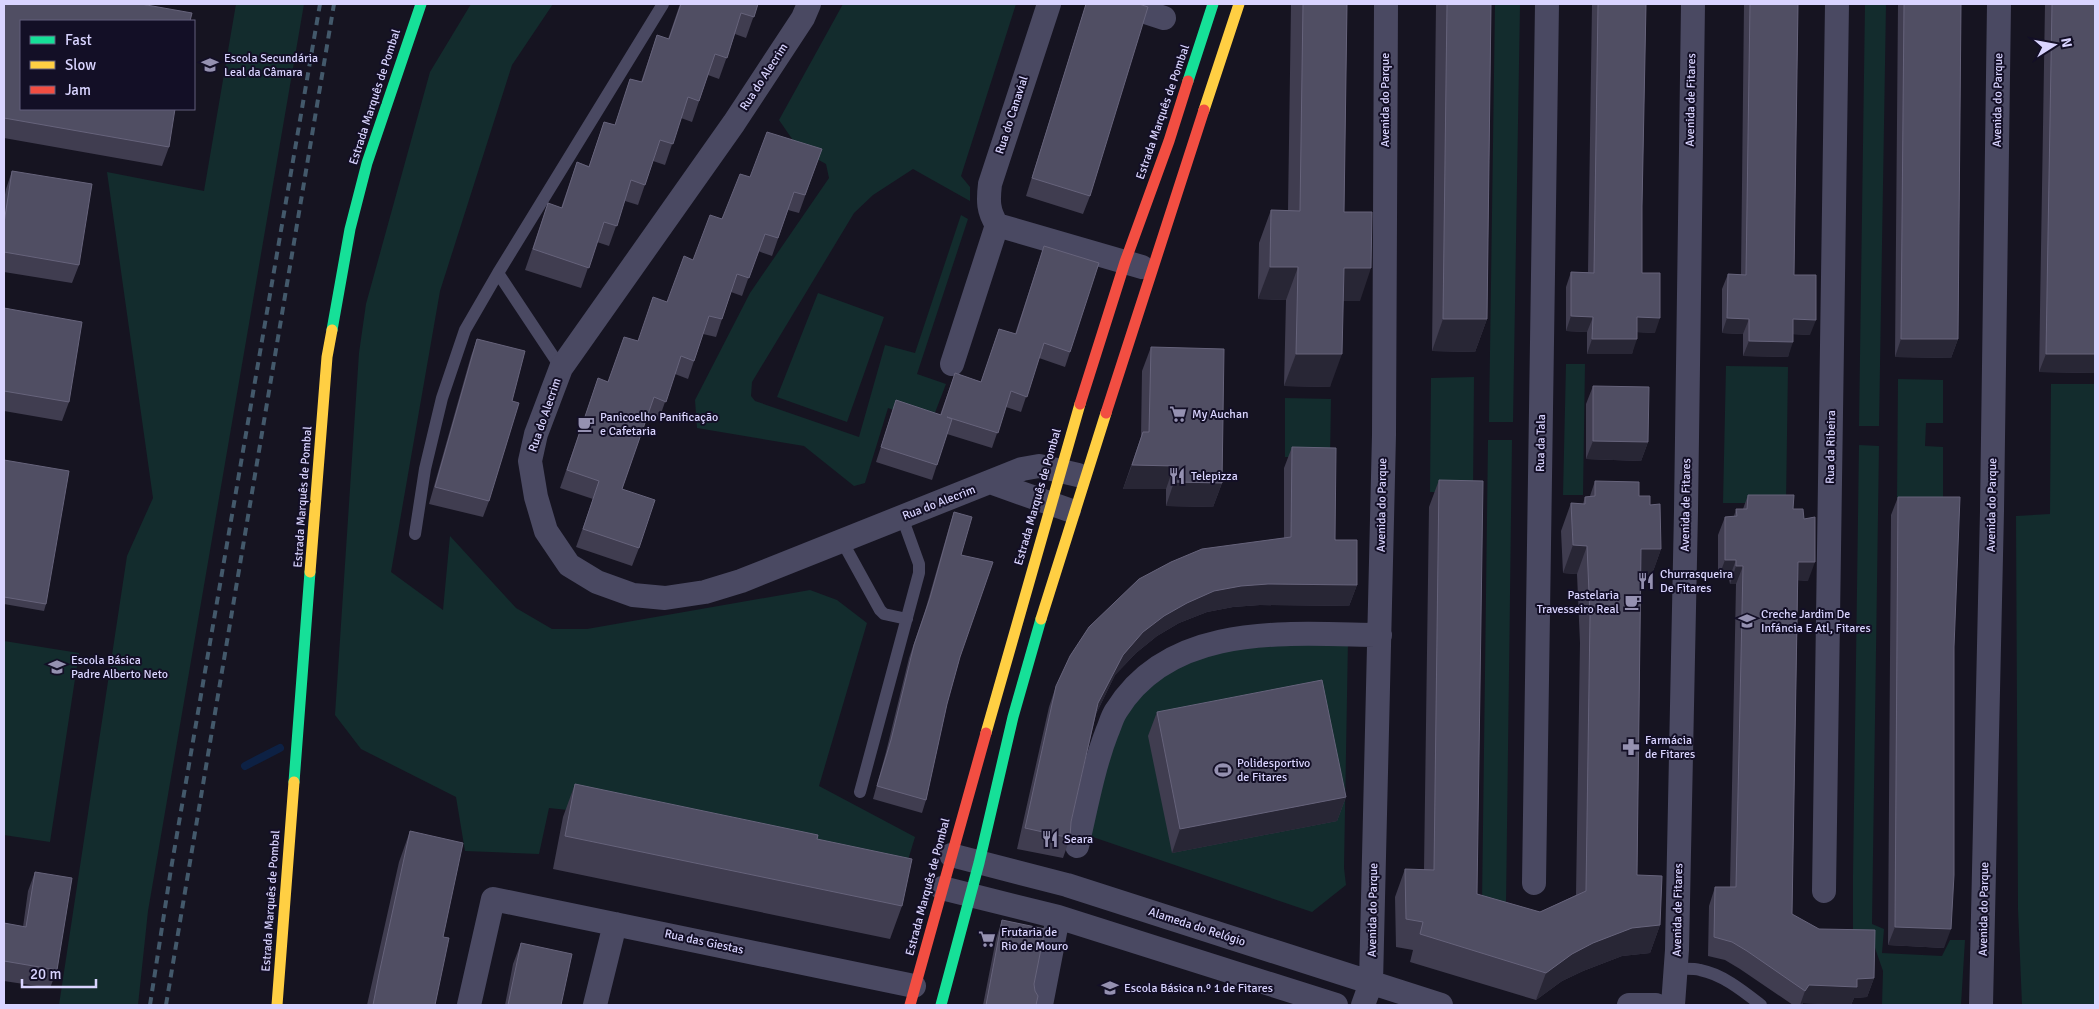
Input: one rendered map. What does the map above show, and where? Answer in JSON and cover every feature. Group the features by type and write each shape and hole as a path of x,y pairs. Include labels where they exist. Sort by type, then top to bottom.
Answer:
{"street":[{"name":"Estrada Marquês de Pombal","path":"277,1005 327,357 350,229 367,163 421,4"},
{"name":"Rua do Alecrim","path":"809,4 802,18 734,123 562,368 536,434 530,461 536,497 546,530 569,565 597,582 633,595 665,598 705,592 741,580 1022,469 1039,466 1086,478"},
{"name":"Rua do Canavial","path":"997,226 990,214 988,202 990,184 1048,4"},
{"path":"1121,4 1164,18"},
{"name":"Estrada Marquês de Pombal","path":"912,996 1060,470 1125,262 1169,141 1213,4"},
{"path":"942,1005 979,863 1018,699 1038,628 1151,270 1239,4"},
{"name":"Avenida do Parque","path":"1363,1005 1371,983 1380,635 1384,435 1386,4"},
{"name":"Rua da Tala","path":"1534,883 1547,4"},
{"name":"Avenida de Fitares","path":"1673,1005 1676,969 1686,521 1693,4"},
{"name":"Rua da Ribeira","path":"1824,891 1838,4"},
{"name":"Avenida do Parque","path":"1981,1005 1992,521 1999,4"},
{"path":"952,364 997,226 1151,270"},
{"name":"Rua do Alecrim","path":"990,482 1075,512"},
{"path":"1077,846 1100,750 1116,711 1141,680 1166,661 1215,641 1268,634 1380,635"},
{"name":"Alameda do Relógio","path":"950,856 1067,885 1441,1005"},
{"path":"942,888 1058,917 1336,1005"},
{"name":"Rua das Giestas","path":"469,1005 493,899 615,924 912,996"},
{"path":"1041,1005 1058,917"},
{"path":"595,1005 615,924"},
{"path":"1628,1005 1656,1005"}],"lane":[{"path":"415,534 425,468 442,398 464,330 663,4"},
{"path":"498,273 562,368"},
{"path":"860,792 919,573 919,564 902,517"},
{"path":"842,541 880,610 884,614 907,619"},
{"path":"1676,969 1700,970 1711,974 1738,987 1761,1005"}],"green space":[{"path":"236,4 304,4 148,911 138,1005 59,1005 127,556 153,498 107,172 204,191"},
{"path":"471,4 553,4 512,65 440,291 391,572 443,610 450,536 516,608 552,629 587,629 810,590 837,600 867,623 819,786 915,837 901,883 653,819 549,808 539,854 465,851 456,797 361,749 335,715 359,353 366,304 430,72"},
{"path":"843,4 1016,4 961,176 970,187 970,201 913,169 873,195 854,213 752,382 751,396 755,401 859,437 885,345 915,353 961,215 968,219 917,374 946,384 931,423 888,408 865,483 854,486 804,446 697,428 695,400 750,293 829,178 826,164 799,149 779,120"},
{"path":"1495,4 1520,4 1513,422 1489,422"},
{"path":"1865,4 1886,4 1879,426 1859,426"},
{"path":"818,293 884,317 847,422 777,397"},
{"path":"1566,364 1585,364 1583,495 1563,495"},
{"path":"1726,366 1788,367 1786,503 1723,503"},
{"path":"1474,377 1473,493 1430,492 1431,378"},
{"path":"1898,379 1943,380 1943,423 1926,423 1925,446 1943,447 1943,502 1897,502"},
{"path":"2051,384 2095,384 2095,1005 2022,1005 2018,909 2016,516 2050,514"},
{"path":"1285,398 1331,399 1330,458 1285,457"},
{"path":"1488,440 1512,440 1506,905 1482,904"},
{"path":"1859,445 1879,446 1872,924 1884,929 1882,953 1942,956 1950,940 1965,940 1961,1005 1882,1005 1883,971 1874,945 1853,932"},
{"name":"Polidesportivo de Fitares","path":"1348,639 1344,868 1346,885 1312,912 1087,835 1112,733 1147,683 1209,652"},
{"path":"4,641 79,653 50,842 4,835"}],"building":[{"path":"4,4 141,4 192,13 190,20 20,20 20,110 175,110 169,147 4,118"},
{"path":"681,4 758,4 754,17 741,13 727,58 715,54 699,101 688,97 673,144 660,140 645,185 631,180 617,226 604,222 589,268 533,249 548,203 562,208 577,162 589,167 604,122 615,125 630,79 642,82 657,35 669,39"},
{"path":"1086,4 1139,4 1148,7 1090,196 1032,178"},
{"path":"1303,4 1347,4 1344,212 1372,212 1371,268 1344,268 1342,354 1296,354 1298,267 1270,267 1271,210 1300,211"},
{"path":"1447,4 1491,4 1487,319 1443,319"},
{"path":"1598,4 1646,4 1642,273 1660,273 1660,318 1637,317 1637,339 1592,339 1593,317 1571,316 1571,272 1594,273"},
{"path":"1750,4 1798,4 1794,275 1816,275 1816,320 1793,319 1793,342 1749,341 1749,319 1727,318 1728,274 1746,275"},
{"path":"1904,4 1961,4 1958,339 1901,339"},
{"path":"2052,4 2095,4 2095,354 2046,354"},
{"path":"767,132 822,149 805,195 794,192 778,238 765,234 749,278 737,274 722,319 709,316 694,361 681,356 666,402 654,397 622,489 655,500 639,548 583,529 599,481 567,470 598,378 608,382 624,337 638,341 653,297 667,302 684,256 693,260 710,215 722,219 740,174 750,177"},
{"path":"12,171 92,184 79,265 4,252 4,223"},
{"path":"1044,246 1099,263 1070,352 1044,343 1027,397 1011,391 998,433 947,417 952,419 937,465 881,447 896,400 941,415 955,373 981,382 999,329 1016,334"},
{"path":"4,308 82,322 69,402 4,391"},
{"path":"477,339 525,351 512,401 519,403 489,501 435,487"},
{"name":"My Auchan","path":"1151,347 1224,349 1222,483 1174,482 1174,466 1132,465 1143,432 1149,432"},
{"path":"1593,386 1649,387 1648,442 1593,441"},
{"path":"1292,447 1336,448 1335,540 1357,540 1357,585 1268,584 1241,586 1214,591 1164,616 1143,632 1123,655 1098,703 1071,822 1070,838 1025,828 1056,686 1070,656 1089,627 1139,579 1171,562 1202,549 1291,537"},
{"path":"4,460 69,471 46,604 4,597"},
{"path":"1439,480 1483,481 1477,894 1540,912 1586,891 1590,616 1587,546 1573,545 1571,503 1585,504 1585,497 1595,496 1595,481 1639,482 1639,496 1650,496 1650,505 1660,504 1661,549 1641,549 1637,875 1662,876 1660,925 1632,928 1593,943 1572,954 1546,973 1420,934 1423,922 1406,919 1405,869 1434,870"},
{"path":"1748,495 1794,495 1793,509 1803,509 1804,519 1815,517 1815,562 1798,562 1792,914 1819,929 1875,930 1874,978 1857,979 1857,987 1809,985 1805,991 1732,942 1714,937 1715,887 1736,887 1743,566 1736,566 1736,560 1725,560 1725,517 1737,516 1736,509 1747,509"},
{"path":"1898,497 1960,497 1954,647 1954,875 1951,929 1895,927"},
{"path":"954,512 972,517 961,555 993,562 960,657 947,704 926,800 877,786 891,740 914,645 930,598"},
{"path":"1322,680 1346,797 1180,829 1157,712"},
{"path":"575,784 818,835 817,839 912,859 902,906 565,836"},
{"path":"410,831 463,843 443,937 449,938 435,1005 373,1005 379,974"},
{"path":"35,872 72,878 57,970 4,961 4,923 26,927"},
{"path":"1002,920 1045,929 1034,984 1038,996 1036,1005 986,1005"},
{"path":"521,943 572,954 561,1005 508,1005"}],"waterway":[{"path":"245,766 280,748"}],"railway":[{"path":"150,1005 171,869 320,4"},
{"path":"166,1005 334,4"}],"traffic: fast":[{"path":"332,330 350,229 367,163 421,4"},
{"path":"1188,81 1213,4"},
{"path":"294,782 310,572"},
{"path":"941,1005 979,863 1013,717 1041,619"}],"traffic: slow":[{"path":"1204,110 1239,4"},
{"path":"310,572 327,357 332,330"},
{"path":"986,733 1080,404"},
{"path":"1041,619 1106,413"},
{"path":"277,1005 294,782"}],"traffic: jam":[{"path":"1080,404 1125,262 1169,141 1188,81"},
{"path":"1106,413 1204,110"},
{"path":"910,1005 986,733"}],"place":[{"name":"Escola Secundária Leal da Câmara","path":"210,65"},
{"name":"My Auchan","path":"1178,414"},
{"name":"Panicoelho Panificação e Cafetaria","path":"586,424"},
{"name":"Telepizza","path":"1177,476"},
{"name":"Churrasqueira De Fitares","path":"1646,581"},
{"name":"Pastelaria Travesseiro Real","path":"1633,602"},
{"name":"Creche Jardim De Infáncia E Atl, Fitares","path":"1747,621"},
{"name":"Escola Básica Padre Alberto Neto","path":"57,667"},
{"name":"Farmácia de Fitares","path":"1631,747"},
{"name":"Polidesportivo de Fitares","path":"1223,770"},
{"name":"Seara","path":"1050,839"},
{"name":"Frutaria de Rio de Mouro","path":"987,939"},
{"name":"Escola Básica n.º 1 de Fitares","path":"1110,988"}]}
